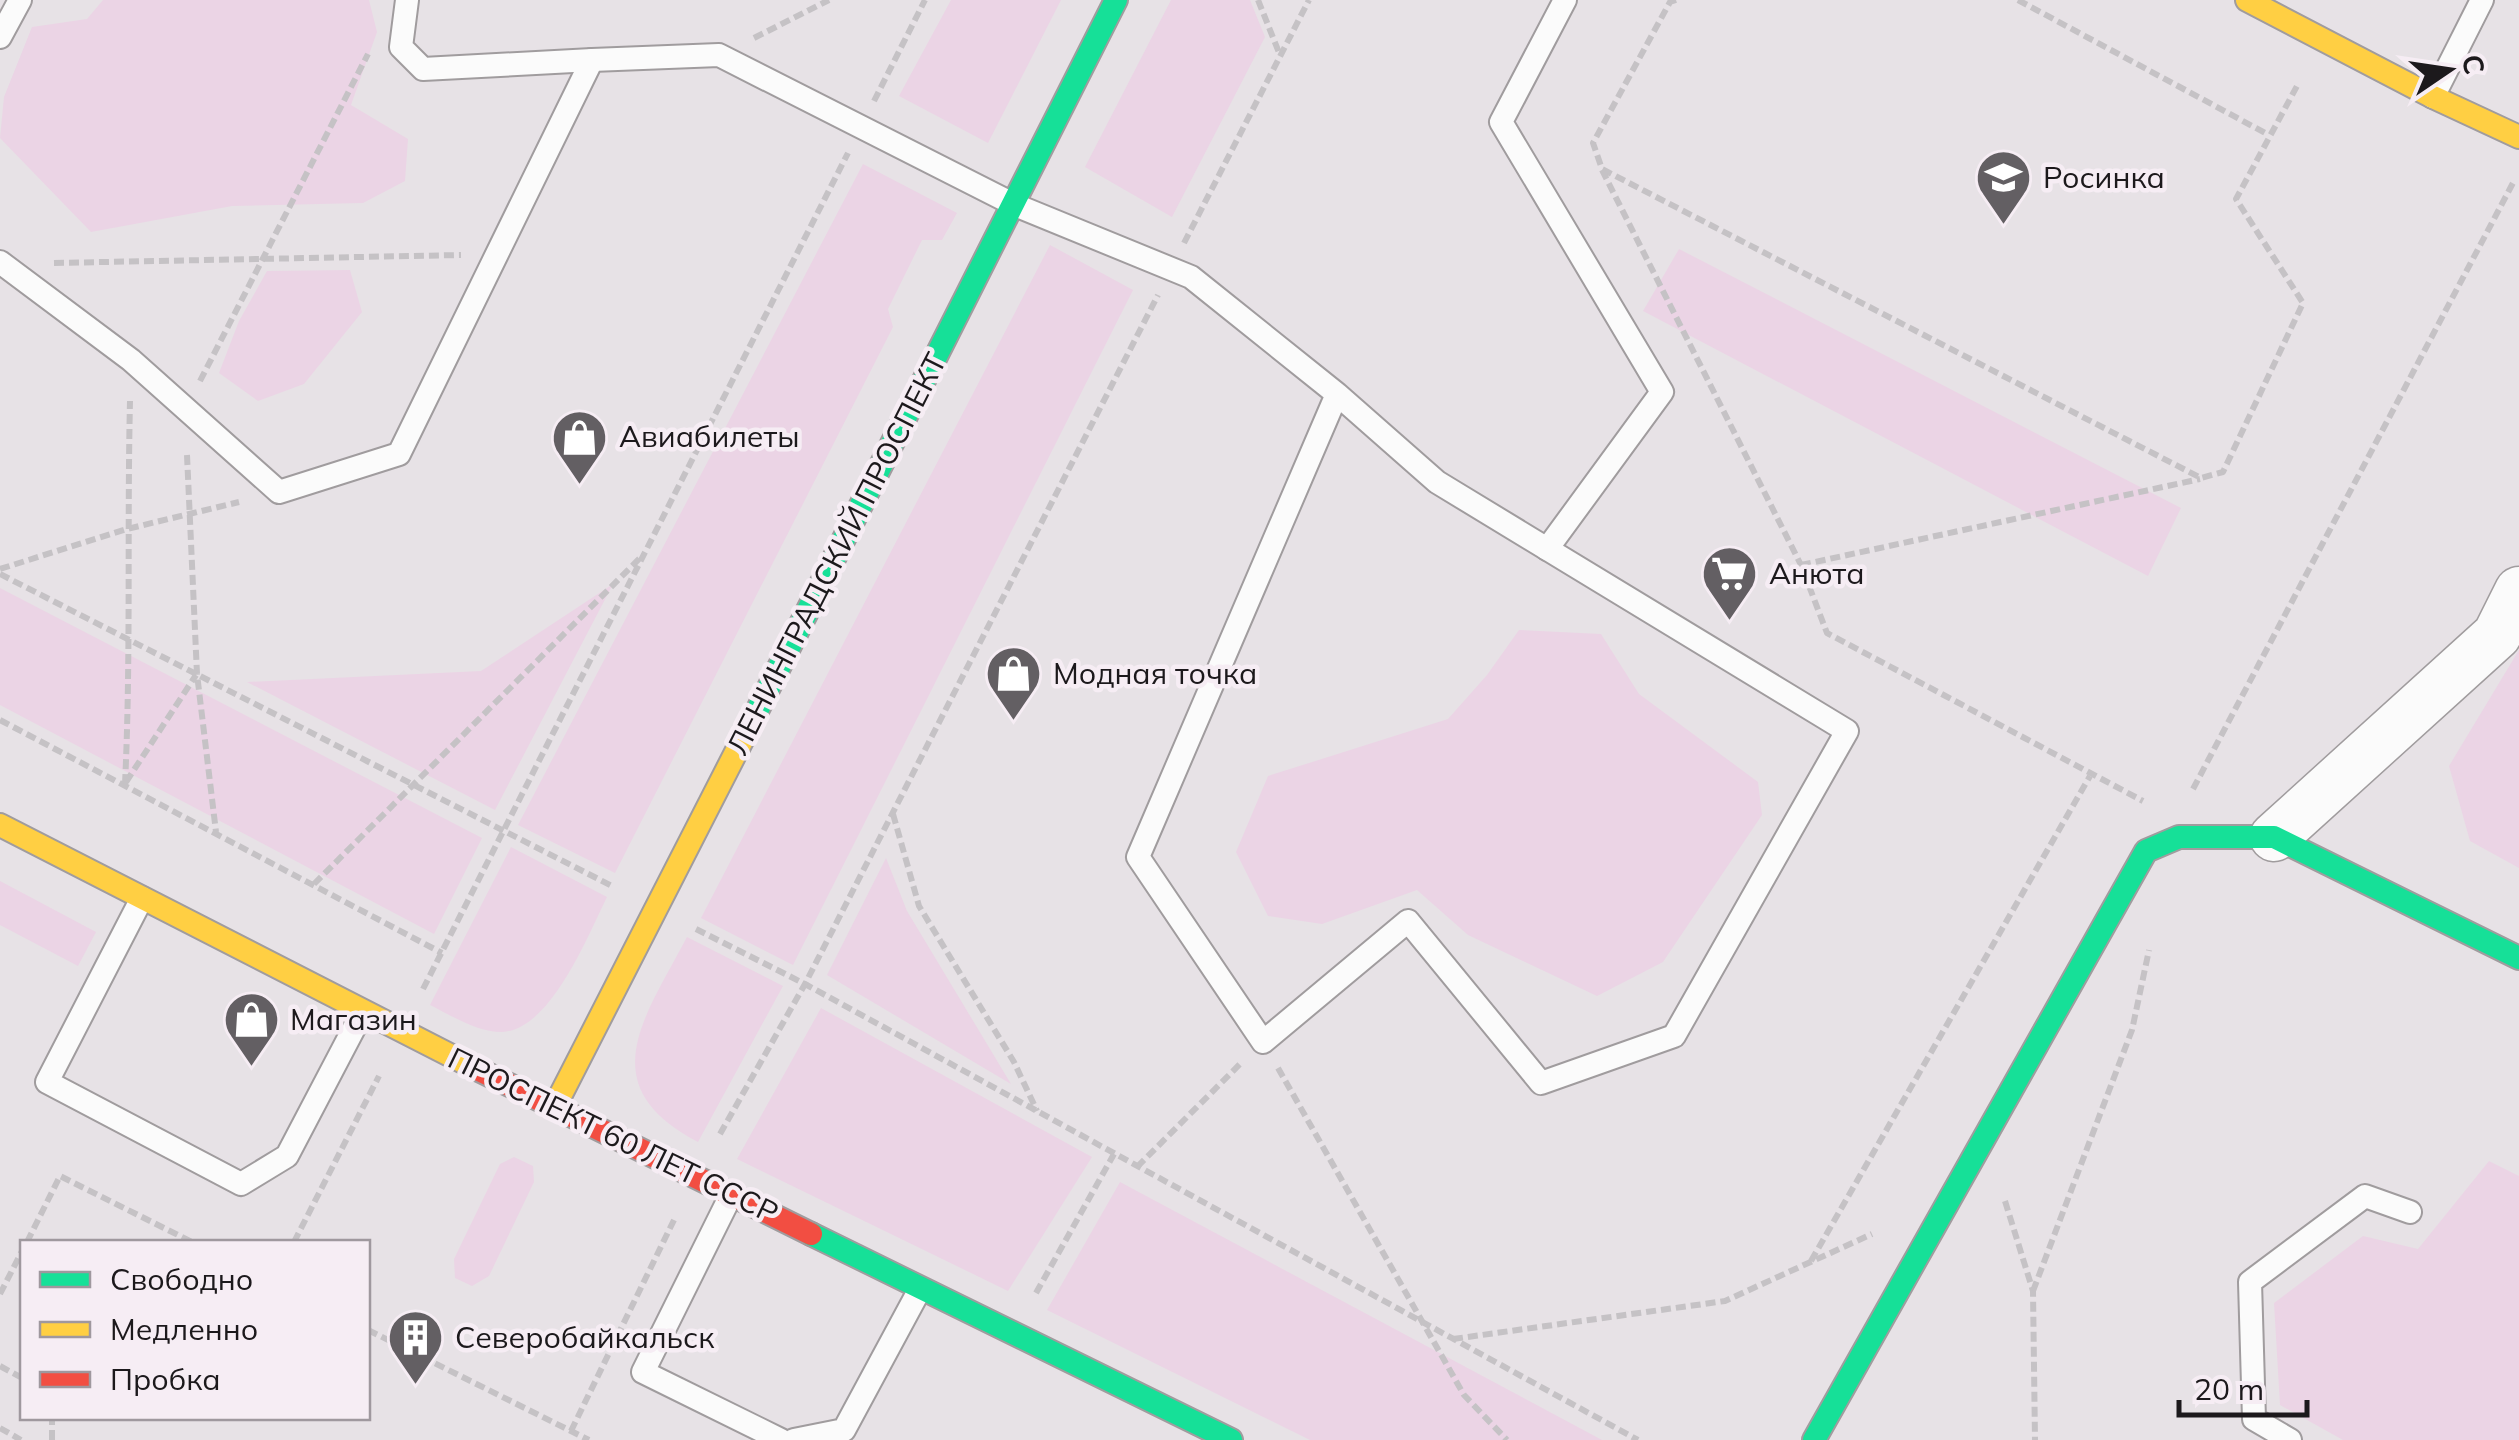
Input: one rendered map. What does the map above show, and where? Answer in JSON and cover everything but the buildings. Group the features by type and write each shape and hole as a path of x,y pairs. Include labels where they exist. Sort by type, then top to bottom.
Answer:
{"street":[{"name":"ЛЕНИНГРАДСКИЙ ПРОСПЕКТ","path":"555,1106 1116,0"},
{"path":"2247,0 2519,137"},
{"path":"2274,837 2497,634 2519,592"},
{"name":"ПРОСПЕКТ 60 ЛЕТ СССР","path":"0,825 401,1032 1231,1440"},
{"path":"1814,1440 2146,850 2175,829 2274,837 2519,958"}],"lane":[{"path":"0,38 20,0"},
{"path":"407,0 400,47 423,69 719,55 1015,205 1192,277 1337,394 1437,482 1848,731 1674,1036 1540,1083 1408,921 1263,1042 1138,857 1337,394"},
{"path":"1546,549 1662,392 1501,122 1565,0"},
{"path":"2433,97 2482,0"},
{"path":"1,263 130,360 280,492 400,454 592,60"},
{"path":"142,898 47,1082 241,1184 286,1156 362,1012"},
{"path":"732,1194 643,1372 781,1440"},
{"path":"2290,1440 2254,1419 2250,1282 2365,1196 2410,1212"},
{"path":"794,1440 844,1430 920,1290"}],"path":[{"path":"719,55 829,0"},
{"path":"295,1240 925,0"},
{"path":"1258,0 1280,56"},
{"path":"571,1431 696,1176 805,984 1310,0"},
{"path":"2018,0 2269,134"},
{"path":"1671,1 1593,142 1602,169 1800,565 1827,633 2090,776 2175,829 2519,171"},
{"path":"216,832 196,674 186,409 369,52"},
{"path":"1800,565 2223,472 2303,303 2236,199 2297,86"},
{"path":"875,100 891,108"},
{"path":"1602,169 2201,478"},
{"path":"1,263 498,254"},
{"path":"125,784 130,360"},
{"path":"0,572 126,529 280,492"},
{"path":"314,884 645,554"},
{"path":"0,572 805,984 1638,1440"},
{"path":"125,784 196,674"},
{"path":"0,720 442,952"},
{"path":"1811,1262 2090,776"},
{"path":"892,813 919,906 1014,1062 1038,1113"},
{"path":"2033,1291 2132,1030 2152,935"},
{"path":"1136,1166 1263,1042 1464,1394 1507,1440"},
{"path":"1984,1133 2033,1291 2035,1440"},
{"path":"1032,1298 1114,1154"},
{"path":"28,1240 60,1176 188,1240"},
{"path":"1453,1339 1725,1301 1879,1231"},
{"path":"0,1294 20,1255"},
{"path":"370,1331 589,1440"},
{"path":"0,1428 21,1440"}],"shaded area":[{"path":"103,0 369,0 377,32 351,105 408,139 405,181 363,203 232,206 91,232 0,138 4,97 32,27 87,19"},
{"path":"951,0 1061,0 988,143 899,96"},
{"path":"1171,0 1250,0 1265,37 1172,217 1085,167"},
{"path":"863,164 957,213 942,240 922,240 888,309 893,327 615,873 518,825"},
{"path":"1050,245 1133,290 793,965 701,918"},
{"path":"1679,249 2181,508 2148,576 1643,311"},
{"path":"350,270 362,312 304,384 258,401 219,373 239,321 267,271"},
{"path":"613,584 495,810 247,682 481,671"},
{"path":"0,588 482,838 434,934 0,705"},
{"path":"1519,630 1601,634 1639,694 1758,782 1762,815 1663,962 1597,996 1468,935 1417,890 1322,924 1268,916 1236,852 1268,776 1448,719 1487,675"},
{"path":"2519,650 2519,868 2470,841 2449,766"},
{"path":"511,847 607,897 552,998 520,1027 502,1032 474,1026 430,1005"},
{"path":"886,858 907,911 1011,1084 827,975"},
{"path":"0,881 96,932 78,966 0,925"},
{"path":"687,937 783,986 698,1142 665,1120 645,1098 636,1074 636,1048 644,1022"},
{"path":"821,1008 1092,1157 1008,1291 737,1159"},
{"path":"514,1157 533,1166 534,1182 489,1276 472,1286 455,1278 454,1259 500,1164"},
{"path":"2489,1161 2519,1176 2519,1440 2343,1440 2280,1405 2274,1303 2363,1236 2418,1249"},
{"path":"1120,1182 1602,1440 1310,1440 1047,1310"}],"traffic: fast":[{"path":"752,721 1116,0"},
{"path":"1814,1440 2146,851 2179,837 2274,837 2519,958"},
{"path":"811,1234 1231,1440"}],"traffic: slow":[{"path":"2247,0 2519,137"},
{"path":"555,1106 752,721"},
{"path":"0,825 477,1069"}],"traffic: jam":[{"path":"477,1069 811,1234"}],"place":[{"name":"Росинка","path":"2004,227"},
{"name":"Авиабилеты","path":"580,486"},
{"name":"Анюта","path":"1730,623"},
{"name":"Модная точка","path":"1014,723"},
{"name":"Магазин","path":"251,1069"},
{"name":"Северобайкальск","path":"416,1387"}]}
